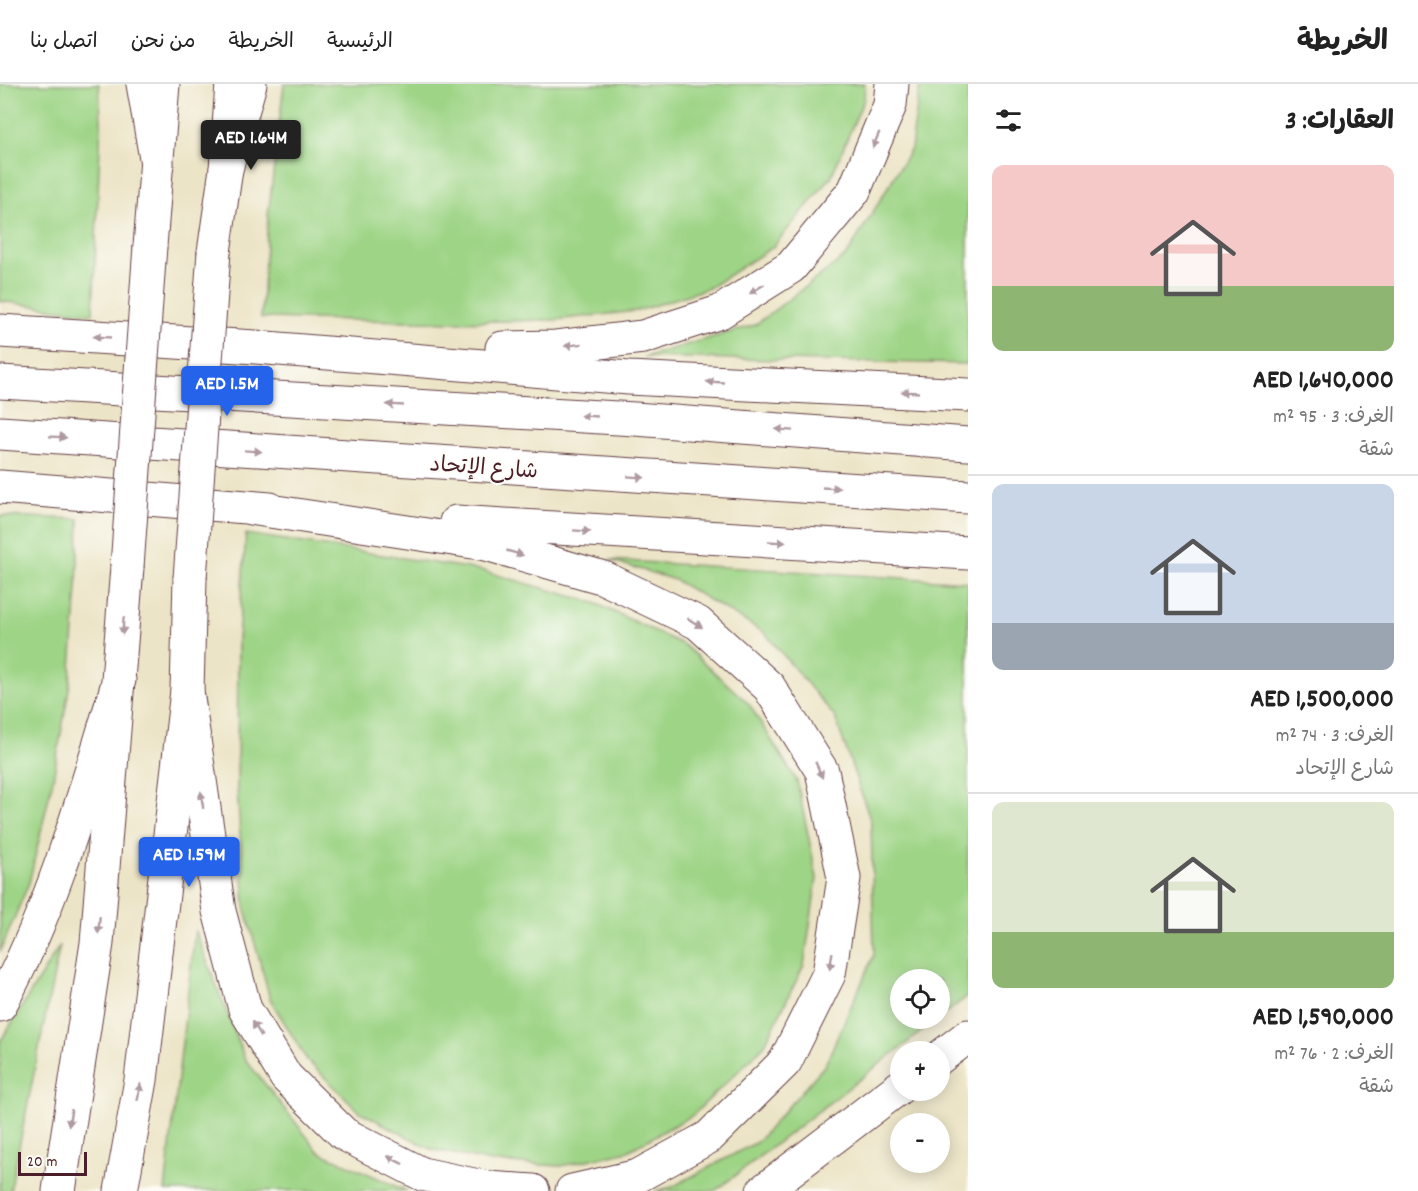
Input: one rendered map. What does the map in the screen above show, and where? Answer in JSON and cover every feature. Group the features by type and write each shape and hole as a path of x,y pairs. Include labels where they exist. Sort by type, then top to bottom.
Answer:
{"main road":[{"path":"143,84 157,164"},
{"path":"58,1191 97,943 163,84"},
{"path":"122,1191 141,1080 187,691 190,578 214,252 226,169 232,84"},
{"path":"226,169 250,84"},
{"path":"255,346 454,349 556,347 643,337 720,312 791,267 854,191 890,105 892,84"},
{"path":"8,331 255,346 629,378 968,395"},
{"path":"0,382 635,419 968,444"},
{"name":"شارع الإتحاد","path":"0,434 968,496"},
{"path":"0,489 250,508 968,553"},
{"path":"250,508 486,544 604,578 698,623 770,687 822,771 844,878 829,974 785,1062 709,1137 638,1176 572,1191"},
{"path":"0,1005 26,956 53,891 119,680"},
{"path":"187,691 219,911 245,1009 286,1077 344,1134 422,1174 488,1188 533,1191"},
{"path":"950,1050 968,1036"},
{"path":"763,1191 890,1095"}],"green space":[{"path":"0,84 99,84 101,120 93,314 0,301"},
{"path":"284,84 865,84 864,99 831,177 773,247 709,288 637,311 554,320 454,322 261,318 268,216"},
{"path":"920,84 968,84 968,364 644,357 755,325 847,255 911,149"},
{"path":"0,516 79,519 77,589 70,683 53,779 29,883 0,952"},
{"path":"246,534 480,570 595,603 684,645 749,704 797,781 817,878 804,965 764,1046 693,1115 628,1151 561,1166 491,1162 431,1149 360,1112 307,1060 270,999 245,907 237,788 238,639"},
{"path":"609,560 968,582 968,996 950,1010 950,969 890,969 890,1029 925,1029 910,1041 890,1041 890,1056 715,1191 655,1191 672,1187 757,1142 825,1065 874,955 871,822 835,717 765,633 675,580"},
{"path":"195,930 245,1059 319,1152 407,1191 165,1191"},
{"path":"60,945 10,1191 0,1191 0,1042"}]}
